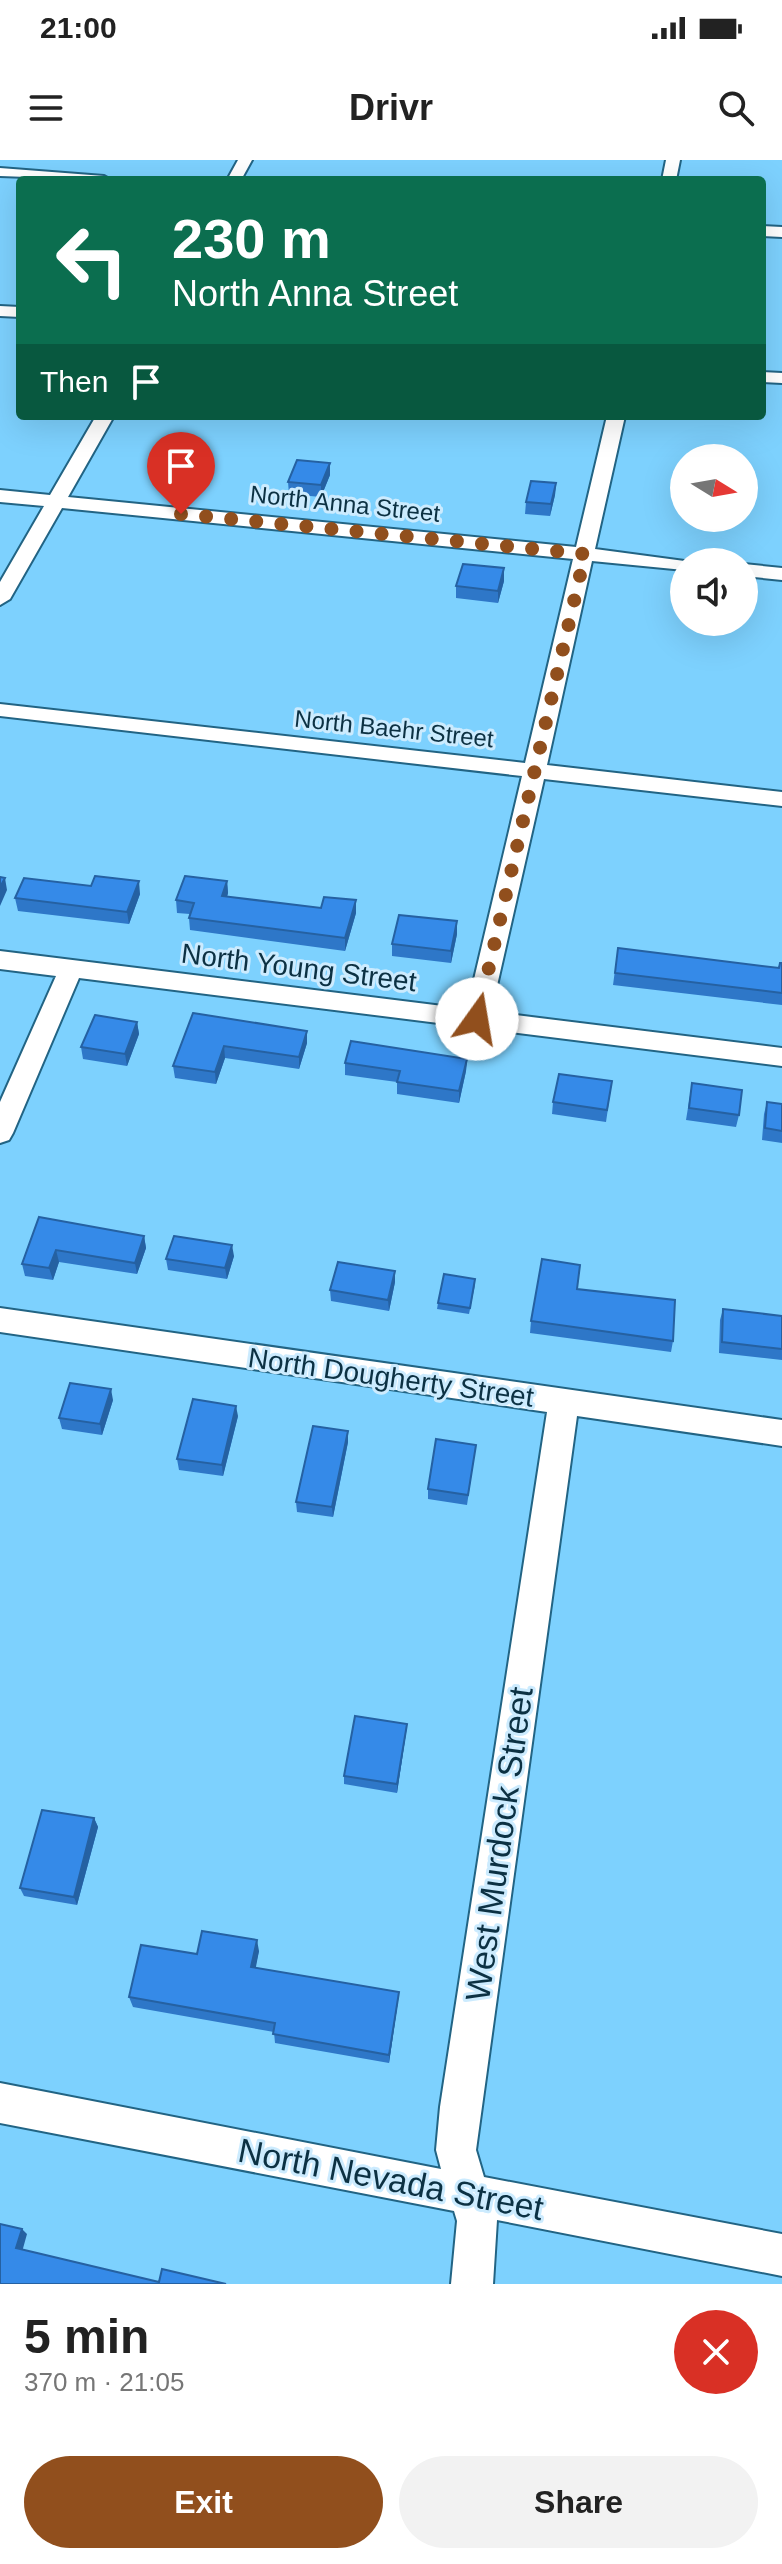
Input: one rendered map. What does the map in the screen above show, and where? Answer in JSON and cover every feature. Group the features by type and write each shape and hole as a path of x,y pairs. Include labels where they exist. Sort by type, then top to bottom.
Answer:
{"street":[{"path":"0,172 52,176"},
{"path":"0,599 103,420"},
{"path":"477,1019 615,420"},
{"name":"North Anna Street","path":"0,496 670,563"},
{"path":"758,571 782,574"},
{"name":"North Baehr Street","path":"0,710 782,799"},
{"name":"North Young Street","path":"0,960 782,1057"},
{"path":"0,1133 71,969"},
{"name":"North Dougherty Street","path":"0,1320 782,1433"},
{"name":"West Murdock Street","path":"472,2284 477,2221 456,2150 460,2107 564,1402"},
{"name":"North Nevada Street","path":"0,2103 782,2255"}],"building":[{"path":"297,460 330,463 321,485 288,482"},
{"path":"531,481 556,483 551,504 526,502"},
{"path":"463,564 504,568 498,591 456,586"},
{"path":"95,876 139,881 127,912 15,898 24,878 91,886"},
{"path":"185,876 227,881 222,896 321,908 324,897 356,900 345,938 189,918 194,903 176,900"},
{"path":"399,915 457,921 451,951 392,944"},
{"path":"618,948 779,968 782,963 782,993 615,973"},
{"path":"193,1013 307,1031 299,1057 224,1046 215,1072 173,1066"},
{"path":"95,1015 137,1022 125,1054 81,1047"},
{"path":"351,1041 467,1059 459,1091 397,1082 400,1071 345,1063"},
{"path":"559,1074 612,1081 607,1110 553,1102"},
{"path":"692,1083 742,1090 739,1115 689,1108"},
{"path":"767,1102 782,1104 782,1131 765,1128"},
{"path":"39,1217 144,1236 135,1263 56,1250 49,1268 22,1264"},
{"path":"174,1236 232,1245 225,1268 166,1259"},
{"path":"542,1259 580,1265 577,1289 675,1300 673,1341 531,1321"},
{"path":"338,1262 395,1271 388,1300 330,1290"},
{"path":"444,1274 475,1279 470,1308 438,1303"},
{"path":"723,1309 782,1316 782,1349 722,1342"},
{"path":"70,1383 111,1389 100,1424 59,1418"},
{"path":"193,1399 236,1406 222,1465 177,1459"},
{"path":"313,1426 348,1431 332,1507 296,1502"},
{"path":"436,1439 476,1445 468,1495 428,1489"},
{"path":"355,1716 407,1724 397,1784 344,1776"},
{"path":"42,1810 94,1818 74,1897 20,1888"},
{"path":"202,1931 257,1940 251,1967 399,1992 389,2055 273,2034 275,2023 129,1997 141,1945 197,1954"},
{"path":"0,2224 22,2229 16,2248 159,2282 162,2269 226,2284 0,2284"}],"route":[{"path":"181,514 585,554 477,1019"}]}
